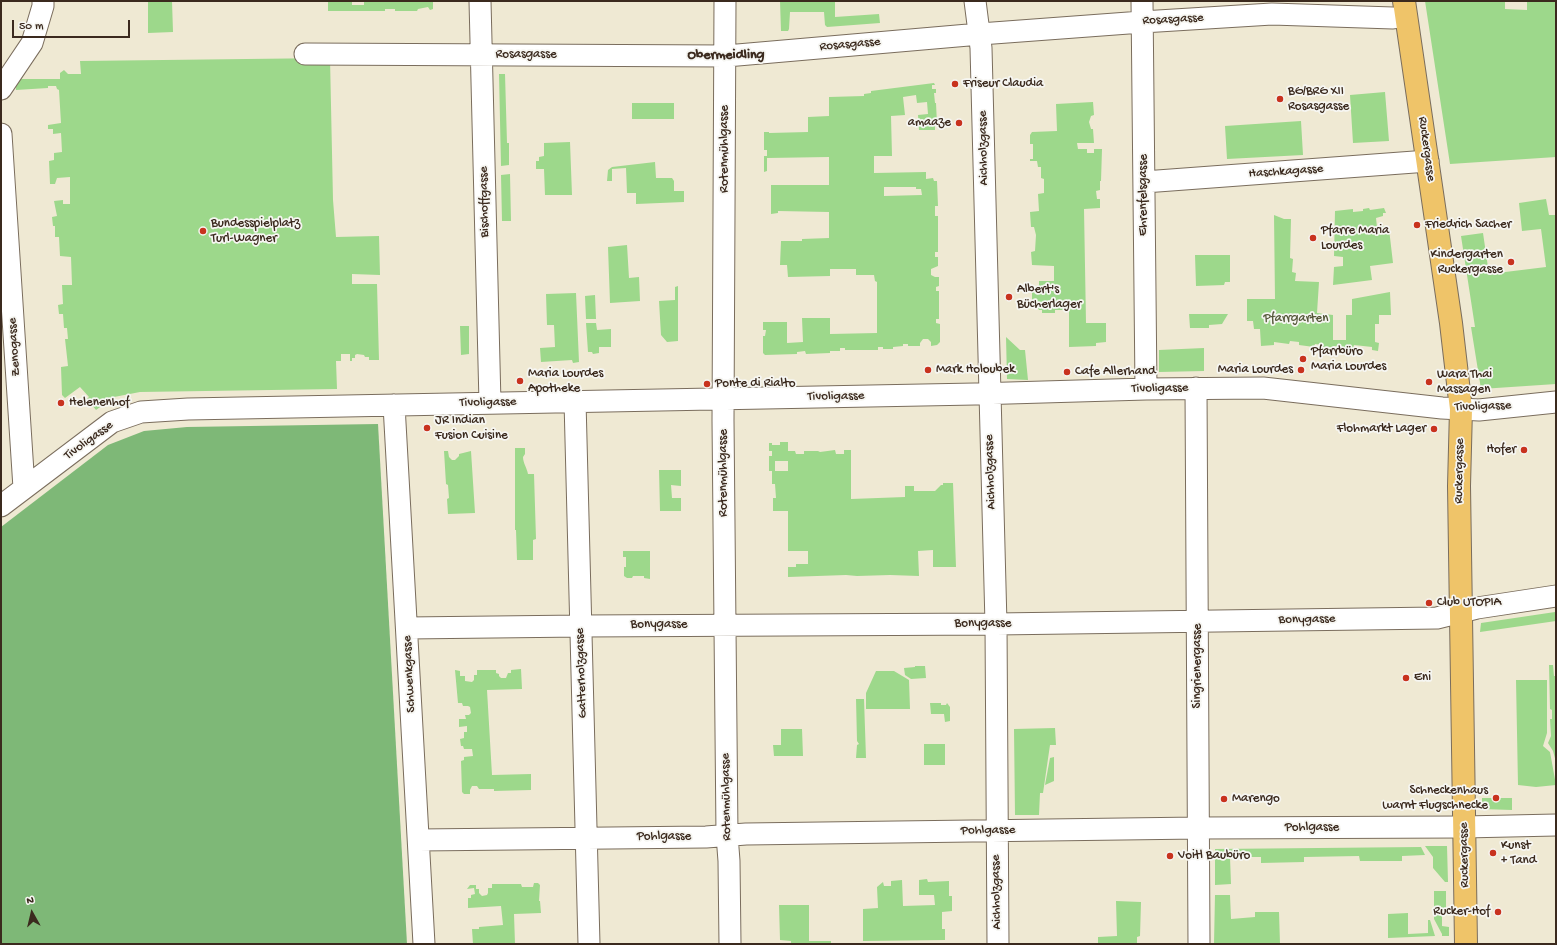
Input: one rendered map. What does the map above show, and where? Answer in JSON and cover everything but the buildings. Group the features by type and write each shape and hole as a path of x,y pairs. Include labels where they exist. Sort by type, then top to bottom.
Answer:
{"main road":[{"name":"Ruckergasse","path":"1399,9 1428,161 1451,323 1460,409 1459,486 1466,944"}],"street":[{"path":"1,88 32,43 43,6 43,1"},
{"name":"Bischoffgasse","path":"480,1 490,403"},
{"name":"Rotenmühlgasse","path":"725,1 725,625 727,835 729,861 730,944"},
{"name":"Aichholzgasse","path":"975,1 980,34 996,624 996,832 998,944"},
{"name":"Ehrenfelsgasse","path":"1142,1 1146,389"},
{"name":"Rosasgasse","path":"305,54 726,56 980,34 1142,22 1272,14 1399,9"},
{"name":"Zenogasse","path":"1,134 24,488"},
{"name":"Haschkagasse","path":"1144,182 1428,161"},
{"name":"Tivoligasse","path":"1,506 112,422 141,412 188,409 990,394 1196,388 1263,388 1442,408 1479,410 1556,402"},
{"name":"Singrienergasse","path":"1196,388 1199,944"},
{"name":"Gatterholzgasse","path":"575,401 589,944"},
{"name":"Schwenkgasse","path":"394,405 424,944"},
{"name":"Bonygasse","path":"407,628 996,624 1197,620 1437,618 1477,608 1556,596"},
{"name":"Pohlgasse","path":"419,840 706,837 727,835 1198,828 1464,827 1556,825"}],"green space":[{"path":"148,1 172,1 173,32 148,33"},
{"path":"328,1 352,1 352,5 364,5 364,1 431,1 433,2 433,9 430,10 428,7 418,9 417,11 395,11 395,9 385,9 385,11 328,11"},
{"path":"780,1 835,1 835,17 879,14 880,23 827,27 825,25 824,12 790,12 789,29 788,31 781,31"},
{"path":"1425,1 1505,1 1505,9 1527,10 1527,1 1556,2 1556,157 1450,164"},
{"name":"Bundesspielplatz Turl-Wagner","path":"330,58 333,200 336,237 379,236 380,275 352,274 352,284 377,284 379,360 369,360 369,357 357,354 355,355 355,358 352,358 352,361 350,361 350,354 341,354 341,361 336,361 337,389 140,392 114,397 96,410 87,399 89,397 80,387 65,398 62,395 61,367 68,366 65,339 68,339 67,328 64,328 63,314 59,314 58,305 63,304 62,285 72,285 71,257 60,256 59,237 55,237 55,226 53,226 52,217 57,216 54,201 63,200 63,204 70,204 70,177 57,178 55,184 50,184 49,161 54,160 54,153 62,152 61,133 53,134 53,129 48,129 48,125 61,123 59,90 56,86 48,86 48,88 16,90 15,79 60,79 60,73 64,70 68,74 81,74 80,61"},
{"path":"499,74 505,74 507,143 509,143 509,165 501,166"},
{"path":"934,83 935,85 932,85 932,89 936,89 936,93 934,93 937,124 935,125 935,130 919,130 918,115 928,114 927,102 917,103 916,95 903,97 905,115 891,116 892,156 874,156 874,173 926,172 926,179 933,178 934,181 937,181 938,206 935,206 935,216 938,216 938,252 935,252 935,257 938,257 938,266 931,269 931,275 939,277 939,286 936,287 936,291 939,291 939,319 936,319 936,323 940,324 940,342 937,345 931,346 931,342 928,339 923,339 920,346 908,346 908,344 903,344 903,346 893,347 893,349 883,349 883,347 878,347 878,350 845,350 845,348 840,348 840,351 830,351 830,353 806,354 805,351 797,352 797,354 765,355 763,353 763,336 765,336 766,330 763,330 763,322 787,322 787,343 803,342 802,318 830,318 830,334 877,333 877,282 875,281 874,275 856,275 856,269 830,269 830,276 788,277 787,265 780,265 781,241 802,241 802,239 829,238 829,212 778,211 778,213 771,214 771,185 829,185 829,157 767,158 767,171 764,172 764,156 767,156 767,150 764,150 764,132 808,132 808,117 829,116 829,97 864,96 864,94 871,93 871,91","holes":["884,187 916,187 916,189 921,189 922,195 884,196"]},
{"path":"1385,92 1389,141 1353,143 1350,95"},
{"path":"1093,102 1094,115 1091,116 1089,122 1091,129 1093,129 1094,143 1077,143 1078,149 1087,149 1087,153 1094,153 1094,149 1102,149 1100,190 1096,191 1097,199 1100,199 1100,208 1084,209 1086,323 1106,323 1106,342 1096,343 1096,346 1069,347 1069,310 1055,310 1055,313 1042,313 1042,310 1039,310 1036,305 1032,305 1032,288 1036,288 1039,285 1039,281 1054,281 1054,266 1032,265 1031,252 1035,251 1036,235 1034,227 1031,227 1030,212 1039,211 1038,194 1044,193 1044,179 1041,178 1041,167 1038,167 1037,161 1030,161 1030,159 1033,159 1033,144 1030,144 1030,135 1032,132 1057,131 1056,104"},
{"path":"632,103 674,103 674,119 632,119"},
{"path":"1301,121 1303,155 1227,159 1225,126"},
{"path":"570,142 572,195 545,195 544,169 536,169 536,161 539,161 539,157 544,156 544,143"},
{"path":"655,162 656,178 672,178 674,181 674,191 684,191 684,202 636,204 636,193 627,193 626,168 612,169 612,181 607,181 608,170 612,167"},
{"path":"510,174 511,221 502,221 501,175"},
{"path":"1546,199 1549,215 1556,215 1556,384 1481,389 1471,327 1475,327 1461,236 1483,233 1489,274 1546,267 1541,229 1522,231 1519,203"},
{"path":"1369,208 1370,210 1384,208 1386,213 1383,213 1383,216 1376,218 1377,227 1385,226 1385,230 1389,229 1393,263 1370,266 1372,280 1333,285 1334,267 1343,266 1343,257 1334,256 1335,211 1353,209 1353,212 1363,211 1363,209"},
{"name":"Pfarrgarten","path":"1274,215 1284,219 1291,219 1290,258 1293,259 1292,272 1296,273 1295,281 1319,282 1317,313 1333,315 1333,340 1346,340 1346,315 1352,315 1352,299 1390,292 1391,315 1379,315 1379,324 1375,324 1375,342 1379,343 1378,351 1372,350 1372,347 1354,345 1353,348 1333,346 1332,349 1323,347 1323,345 1315,344 1314,347 1299,345 1299,342 1290,341 1289,344 1274,342 1274,345 1261,346 1260,329 1254,329 1253,321 1247,321 1247,299 1275,299"},
{"path":"627,245 629,278 639,277 640,301 610,303 608,247"},
{"path":"1195,255 1230,255 1230,282 1225,282 1224,285 1196,286"},
{"path":"678,286 678,341 667,342 661,335 659,301 675,300 675,287"},
{"path":"576,293 579,362 573,363 572,360 541,362 540,348 555,347 554,325 547,325 546,294"},
{"path":"595,295 596,319 586,319 585,296"},
{"path":"1189,314 1228,314 1222,324 1209,325 1209,328 1190,328"},
{"path":"586,323 596,323 597,330 611,329 611,347 599,347 599,353 593,354 592,352 588,352"},
{"path":"460,326 469,326 469,354 461,355"},
{"path":"1006,337 1020,350 1025,350 1028,380 1007,379"},
{"path":"1204,348 1204,371 1159,372 1159,350"},
{"path":"378,424 407,944 1,944 1,527 108,445 144,431 187,427"},
{"path":"780,442 788,442 788,451 795,451 796,454 804,454 804,451 820,452 835,450 836,454 844,454 844,450 851,450 851,499 905,497 905,486 914,486 914,491 935,491 943,485 943,483 953,483 956,567 933,567 933,550 918,551 919,576 846,575 788,577 788,567 796,567 796,564 808,564 808,551 788,551 788,511 773,511 773,498 776,498 775,484 772,484 772,471 769,471 769,456 772,456 772,451 769,451 769,443 772,443 772,445 780,445","holes":["775,461 788,461 788,471 775,471"]},
{"path":"515,448 525,448 525,454 523,457 524,463 528,474 534,474 536,539 533,540 533,560 517,560 515,530"},
{"path":"444,451 448,451 449,457 452,460 455,460 459,454 471,451 475,513 448,514 447,499 449,498 448,485 446,484"},
{"path":"659,470 681,470 681,486 671,485 672,498 681,498 681,511 660,511"},
{"path":"623,551 650,551 650,579 644,578 644,576 633,576 632,578 627,578 624,576 626,557 623,557"},
{"path":"1555,612 1556,621 1480,632 1481,623"},
{"path":"1549,665 1553,665 1554,676 1556,676 1556,762 1553,751 1548,743 1551,736 1550,719 1552,719 1552,710 1550,709"},
{"path":"925,666 926,678 911,679 905,675 904,668"},
{"path":"521,669 522,689 487,690 492,775 531,774 531,790 494,791 494,789 479,789 477,786 472,786 470,794 464,794 462,792 461,761 464,760 464,757 473,756 472,749 464,749 463,746 461,746 460,739 464,738 464,732 467,732 467,726 459,727 459,719 466,719 465,715 469,715 471,713 470,707 463,706 462,703 458,703 455,670 460,671 460,676 465,676 465,681 472,682 474,680 474,675 477,675 477,670 496,670 496,673 499,674 501,678 506,678 508,673 511,673 511,670"},
{"path":"876,671 894,671 909,680 910,709 866,709 866,693"},
{"path":"1516,680 1547,680 1547,733 1543,746 1550,752 1556,785 1536,787 1518,785"},
{"path":"856,699 864,699 866,758 856,758 857,745 859,744 857,741"},
{"path":"930,703 941,703 941,705 946,705 947,703 950,707 950,721 945,722 944,714 931,714"},
{"path":"1055,728 1056,745 1050,745 1043,793 1040,793 1039,815 1015,815 1014,729"},
{"path":"781,729 802,729 803,756 774,756 773,745 781,745"},
{"path":"924,744 945,744 945,765 924,765"},
{"path":"1054,757 1054,781 1045,785 1050,758"},
{"path":"1482,798 1512,798 1512,810 1482,809"},
{"path":"1425,846 1447,846 1448,882 1445,882 1433,868 1433,857"},
{"path":"1421,847 1425,855 1402,856 1402,861 1360,861 1359,856 1304,857 1304,862 1261,863 1261,857 1230,857 1231,884 1215,885 1215,849"},
{"path":"927,879 928,882 949,881 949,896 952,896 952,911 942,912 942,929 945,929 945,940 863,941 863,909 878,908 877,887 883,882 884,886 891,886 891,881 902,880 903,906 935,905 934,895 919,895 919,880"},
{"path":"534,883 538,883 540,885 539,901 541,913 514,914 515,944 473,944 472,929 503,925 501,906 468,908 468,898 471,898 471,895 475,894 474,888 467,889 470,885 476,885 476,889 479,889 479,893 482,896 487,895 488,888 492,888 492,884 521,884 522,887 533,887"},
{"path":"1434,891 1446,891 1446,912 1442,913 1442,926 1449,927 1449,936 1442,936 1434,919"},
{"path":"1215,895 1230,895 1231,919 1255,917 1255,912 1279,912 1280,944 1214,944"},
{"path":"1116,901 1141,902 1140,936 1137,937 1137,944 1098,944 1098,937 1117,936"},
{"path":"779,905 809,905 809,941 831,941 831,944 791,944 791,941 780,940"},
{"path":"1408,913 1408,934 1428,933 1428,920 1430,920 1435,936 1388,938 1388,914"}],"place":[{"name":"Friseur Claudia","path":"955,84"},
{"name":"BG/BRG XII Rosasgasse","path":"1280,99"},
{"name":"amaaze","path":"959,123"},
{"name":"Friedrich Sacher","path":"1417,225"},
{"name":"Bundesspielplatz Turl-Wagner","path":"203,231"},
{"name":"Pfarre Maria Lourdes","path":"1313,238"},
{"name":"Kindergarten Ruckergasse","path":"1511,262"},
{"name":"Albert's Bücherlager","path":"1009,297"},
{"name":"Pfarrbüro Maria Lourdes","path":"1303,359"},
{"name":"Mark Holoubek","path":"928,370"},
{"name":"Maria Lourdes","path":"1301,370"},
{"name":"Cafe Allerhand","path":"1067,372"},
{"name":"Maria Lourdes Apotheke","path":"520,381"},
{"name":"Wara Thai Massagen","path":"1429,382"},
{"name":"Ponte di Rialto","path":"707,384"},
{"name":"Helenenhof","path":"61,403"},
{"name":"JR Indian Fusion Cuisine","path":"427,428"},
{"name":"Flohmarkt Lager","path":"1434,429"},
{"name":"Hofer","path":"1524,450"},
{"name":"Club UTOPIA","path":"1429,603"},
{"name":"Eni","path":"1406,678"},
{"name":"Schneckenhaus warnt Flugschnecke","path":"1496,798"},
{"name":"Marengo","path":"1224,799"},
{"name":"Kunst + Tand","path":"1493,853"},
{"name":"Voitl Baubüro","path":"1170,856"},
{"name":"Rucker-Hof","path":"1498,912"}],"district":[{"name":"Obermeidling","path":"726,56"}]}
